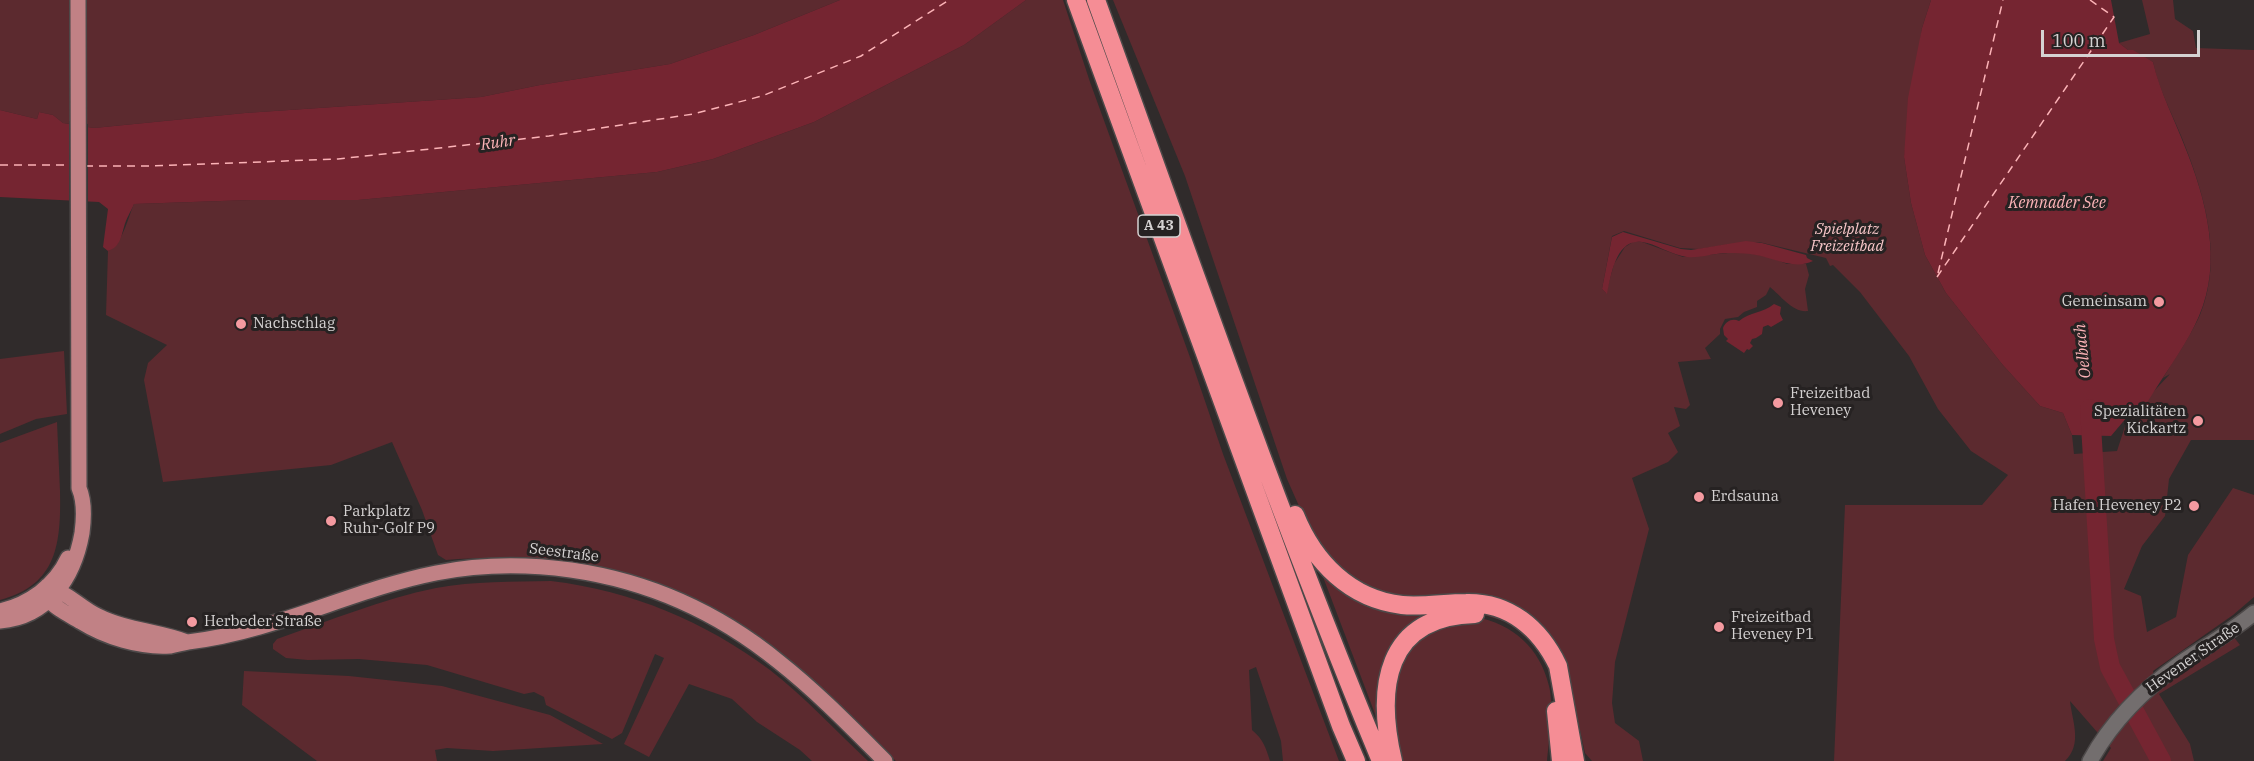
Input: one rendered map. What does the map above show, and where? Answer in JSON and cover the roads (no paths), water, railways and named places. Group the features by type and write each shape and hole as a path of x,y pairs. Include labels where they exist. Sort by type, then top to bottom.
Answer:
{"highway":[{"name":"A 43","path":"1076,0 1341,726 1356,761"},
{"name":"A 43","path":"1096,0 1333,645 1381,761"},
{"path":"1251,425 1269,450 1297,521 1310,545 1327,568 1343,582 1357,592 1391,603 1405,605 1467,603 1496,606 1513,614 1535,631 1558,666 1577,757"},
{"path":"1393,761 1388,739 1385,697 1386,682 1395,657 1405,642 1428,623 1459,614 1478,614 1509,624 1534,645 1545,664 1552,686 1561,761"},
{"path":"1341,726 1349,761"}],"main road":[{"path":"0,621 30,613 52,592 68,558 72,541 75,497 79,488 78,0"},
{"name":"Seestraße","path":"52,592 97,616 124,627 168,635 187,642 224,637 265,627 392,584 435,573 469,567 505,566 572,570 642,586 681,601 718,620 786,667 885,761"},
{"path":"0,611 52,592"}],"street":[{"name":"Hevener Straße","path":"2090,761 2115,723 2141,695 2180,664 2236,628 2254,613"}],"water":[{"name":"Ruhr","path":"840,0 1026,0 964,45 814,122 713,159 657,172 358,200 250,200 134,204 119,241 108,251 103,247 108,209 99,202 0,197 0,110 37,119 39,112 53,115 63,123 94,128 245,113 481,97 670,64 754,35"},
{"name":"Kemnader See","path":"1931,0 2111,0 2119,43 2153,62 2163,94 2193,167 2205,209 2211,253 2210,274 2199,316 2184,345 2148,401 2133,410 2111,436 2072,435 2063,413 2040,406 2002,364 1946,293 1925,255 1911,203 1904,157 1908,98 1922,28"},
{"path":"1623,232 1691,250 1746,241 1762,243 1806,255 1813,261 1805,264 1790,264 1758,255 1739,253 1687,257 1647,243 1633,242 1626,246 1616,259 1607,294 1602,289 1612,237"},
{"path":"1774,304 1781,307 1780,314 1783,320 1771,327 1768,325 1763,327 1762,334 1752,339 1750,343 1753,346 1749,350 1747,349 1744,353 1726,341 1728,339 1724,335 1723,328 1728,322 1739,321"}],"waterway":[{"name":"Oelbach","path":"2090,409 2104,639 2110,667 2161,761"}],"place":[{"name":"Gemeinsam","path":"2159,302"},
{"name":"Nachschlag","path":"241,324"},
{"name":"Freizeitbad Heveney","path":"1778,403"},
{"name":"Spezialitäten Kickartz","path":"2198,421"},
{"name":"Erdsauna","path":"1699,497"},
{"name":"Hafen Heveney P2","path":"2194,506"},
{"name":"Parkplatz Ruhr-Golf P9","path":"331,521"},
{"name":"Herbeder Straße","path":"192,622"},
{"name":"Freizeitbad Heveney P1","path":"1719,627"}],"park label":[{"name":"Spielplatz Freizeitbad","path":"1847,238"}]}
